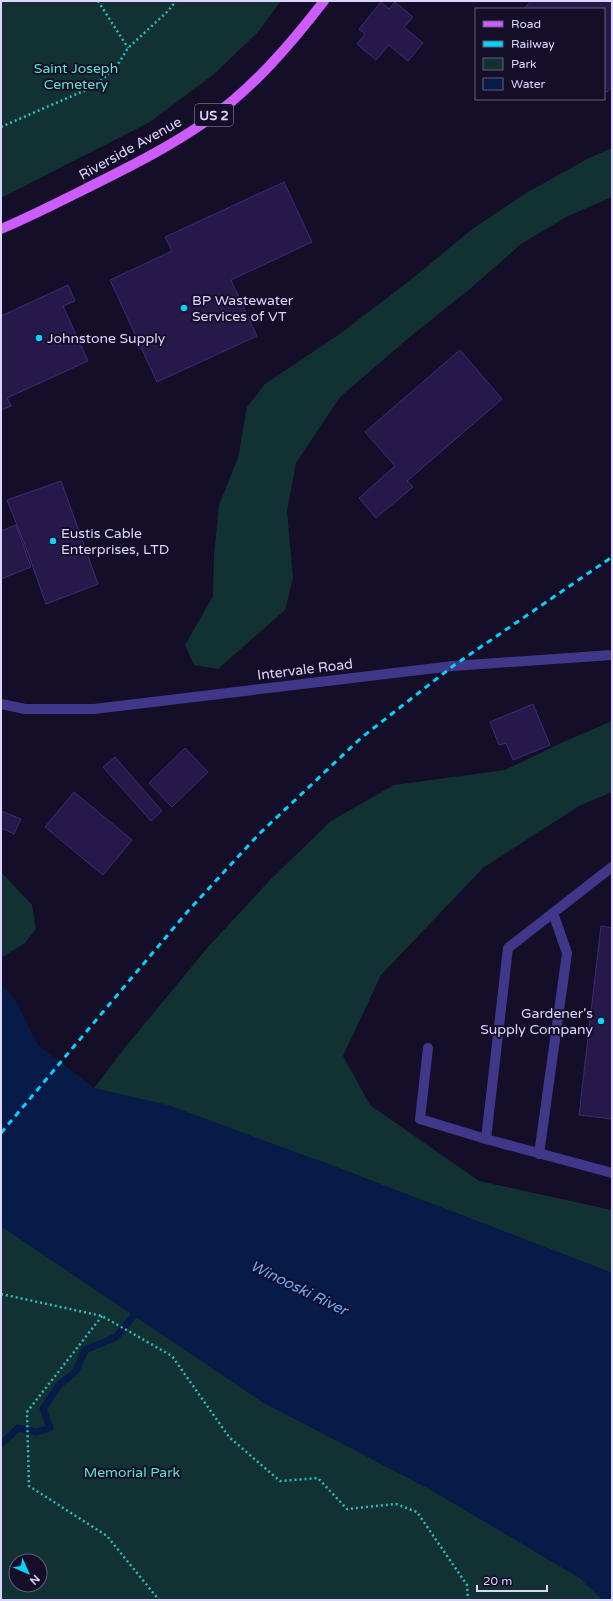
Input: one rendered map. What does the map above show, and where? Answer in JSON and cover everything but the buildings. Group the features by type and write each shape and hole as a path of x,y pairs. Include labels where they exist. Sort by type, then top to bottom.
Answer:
{"main road":[{"name":"Riverside Avenue","path":"1,229 141,161 208,120 267,69 291,43 324,1"}],"street":[{"name":"Intervale Road","path":"1,704 32,709 94,709 453,666 612,655"},
{"path":"486,1140 508,948 612,867"},
{"path":"539,1154 567,953 553,913"},
{"path":"428,1048 420,1119 486,1140 612,1173"}],"path":[{"path":"98,1 128,48"},
{"path":"1,127 95,86 117,66 128,48 168,12 176,1"},
{"path":"1,1294 102,1316 172,1356 229,1437 280,1481 318,1478 347,1509 396,1504 417,1512 467,1585 468,1600"},
{"path":"102,1316 27,1412 29,1486 107,1536 159,1600"}],"green space":[{"name":"Saint Joseph Cemetery","path":"1,1 281,1 258,32 213,75 150,122 1,198"},
{"path":"612,148 612,197 568,216 521,244 471,288 411,336 340,397 296,463 287,511 293,578 285,610 218,669 194,665 185,645 213,596 214,555 219,505 238,458 247,407 265,384 341,333 413,278 471,230 526,193 589,158"},
{"path":"612,721 612,792 579,806 483,868 381,975 343,1056 370,1105 479,1181 612,1210 612,1273 328,1164 94,1088 127,1045 208,947 270,880 331,821 394,785 505,770 561,743"},
{"path":"1,872 32,905 36,929 25,943 1,958"},
{"name":"Memorial Park","path":"1,1226 264,1403 435,1469 534,1551 580,1578 603,1600 1,1600"}],"water":[{"name":"Winooski River","path":"1,984 16,1001 38,1045 94,1088 168,1105 328,1164 612,1273 612,1600 603,1600 580,1578 429,1489 264,1403 1,1226"}],"waterway":[{"path":"1,1444 18,1428 37,1432 50,1428 43,1409 59,1385 76,1371 85,1350 116,1337 140,1308"}],"railway":[{"path":"1,1133 188,911 259,834 361,738 453,666 612,557"}],"place":[{"name":"BP Wastewater Services of VT","path":"184,308"},
{"name":"Johnstone Supply","path":"39,338"},
{"name":"Eustis Cable Enterprises, LTD","path":"53,541"},
{"name":"Gardener's Supply Company","path":"601,1021"}]}
